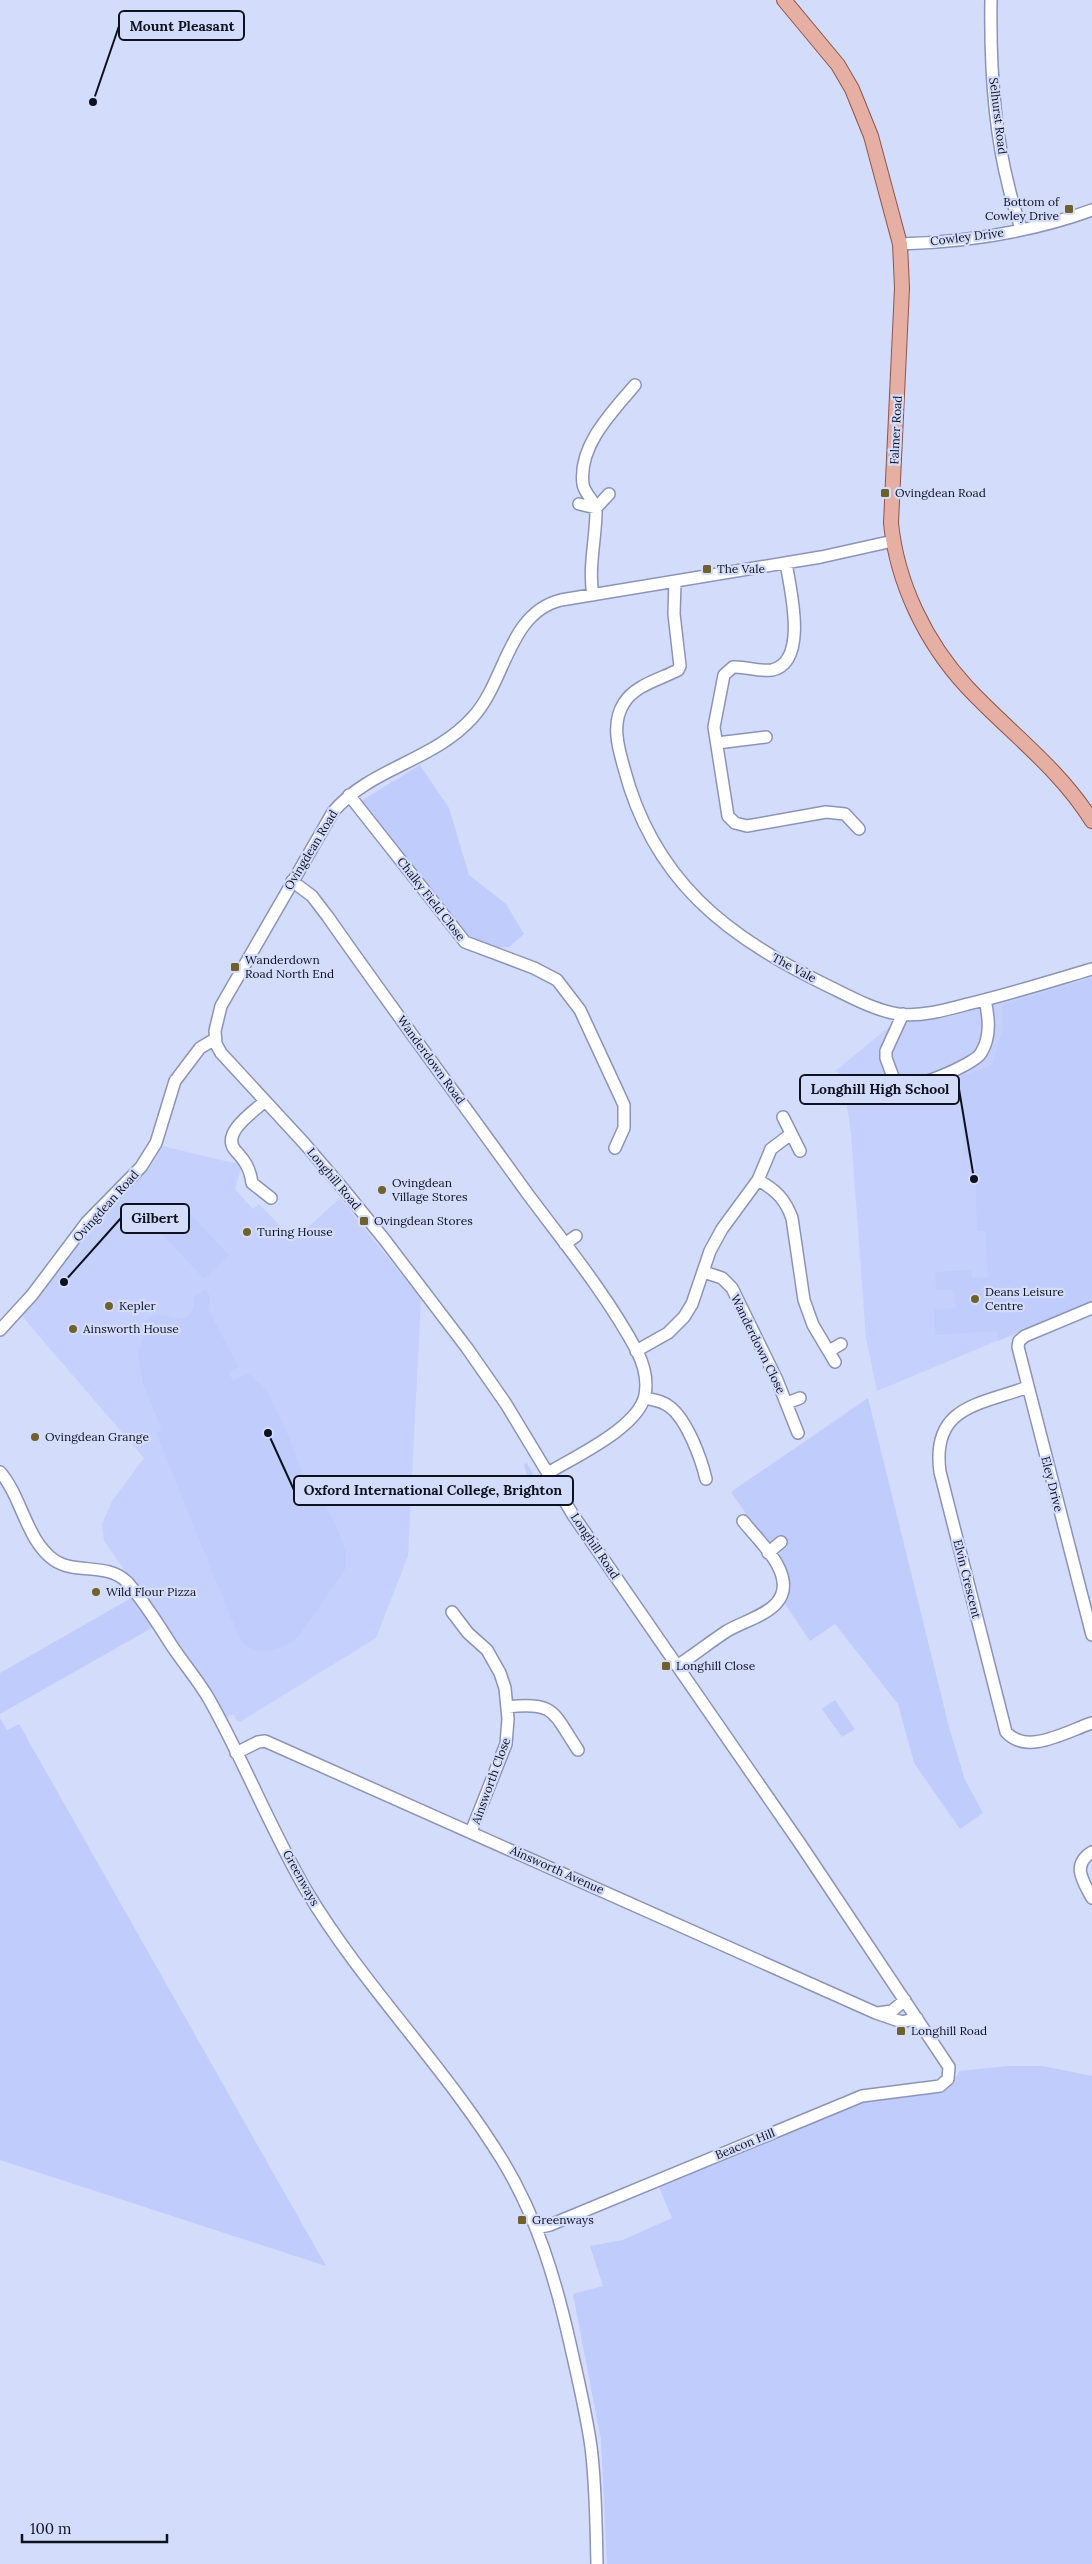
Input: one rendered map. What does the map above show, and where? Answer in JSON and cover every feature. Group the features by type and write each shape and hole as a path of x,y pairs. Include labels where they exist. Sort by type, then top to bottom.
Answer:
{"main road":[{"name":"Falmer Road","path":"784,0 838,65 852,89 871,136 900,244 902,288 891,523 892,542 912,605 949,664 966,686 1050,768 1092,821"}],"street":[{"name":"Selhurst Road","path":"991,0 991,62 996,111 1008,188 1021,229"},
{"name":"Cowley Drive","path":"900,244 975,237 1021,229 1092,210"},
{"path":"593,595 592,574 596,508 584,488 584,460 588,447 617,398 635,385"},
{"path":"596,508 609,494"},
{"path":"579,504 596,508"},
{"name":"Ovingdean Road","path":"0,1330 32,1295 87,1222 141,1167 156,1143 175,1081 200,1048 215,1040 216,1020 221,1006 333,812 349,795 373,779 439,747 473,718 495,685 518,631 532,615 555,602 786,563 892,542"},
{"path":"786,563 795,616 790,654 783,664 773,670 740,666 726,670 724,675 714,727 728,816 736,823 747,826 826,812 845,814 859,829"},
{"name":"The Vale","path":"675,582 674,614 680,661 679,668 634,692 622,706 616,725 629,788 653,842 673,872 704,908 748,942 774,958 881,1009 904,1014 929,1013 985,1000 1092,969"},
{"path":"717,743 766,737"},
{"name":"Chalky Field Close","path":"349,795 465,942 534,968 557,980 580,1010 624,1105 624,1128 616,1148"},
{"name":"Wanderdown Road","path":"292,881 315,900 565,1244 636,1351 645,1372 645,1398"},
{"path":"904,1014 887,1046 886,1054 896,1085 901,1088 917,1086 978,1057 985,1045 988,1031 985,1000"},
{"name":"Longhill Road","path":"215,1040 221,1053 264,1102 304,1143 412,1276 506,1404 573,1515 801,1845 917,2018 950,2071"},
{"path":"264,1102 236,1129 232,1137 233,1146 248,1164 247,1186 271,1198"},
{"path":"783,1118 800,1151"},
{"path":"636,1351 668,1333 681,1322 692,1304 710,1251 722,1229 758,1180 771,1149 791,1134"},
{"path":"758,1180 776,1191 788,1207 792,1218 804,1300 813,1325 835,1362"},
{"path":"565,1244 576,1236"},
{"name":"Wanderdown Close","path":"704,1272 722,1278 732,1288 787,1403 798,1433"},
{"name":"Eley Drive","path":"1092,1308 1027,1335 1021,1339 1018,1347 1092,1636"},
{"path":"828,1351 842,1344"},
{"name":"Elvin Crescent","path":"1028,1387 964,1410 954,1416 944,1429 938,1444 940,1472 1006,1732 1017,1741 1030,1743 1092,1722"},
{"path":"548,1473 627,1424 638,1412 645,1398 666,1404 679,1416 702,1461 706,1479"},
{"name":"Wanderdown Close","path":"787,1403 800,1398"},
{"name":"Greenways","path":"0,1472 13,1490 40,1545 52,1558 69,1567 106,1571 117,1575 127,1583 208,1698 294,1870 325,1920 487,2138 509,2172 536,2228 556,2287 584,2405 595,2494 597,2564"},
{"path":"677,1666 728,1630 761,1616 776,1602 781,1591 782,1577 778,1566 743,1521"},
{"path":"768,1553 781,1542"},
{"name":"Ainsworth Close","path":"452,1612 461,1625 484,1646 495,1663 504,1683 507,1706 508,1738 471,1832"},
{"path":"461,1625 472,1619"},
{"path":"507,1706 544,1706 564,1720 578,1750"},
{"name":"Ainsworth Avenue","path":"236,1753 258,1742 265,1742 876,2013 902,2022 917,2018"},
{"path":"1092,1852 1084,1858 1079,1868 1092,1898"},
{"path":"876,2013 892,2010 904,2000"},
{"name":"Beacon Hill","path":"536,2228 550,2225 862,2096 940,2086 947,2081 950,2071"}],"shaded area":[{"path":"420,765 449,808 469,875 506,904 524,934 509,947 487,948 463,933 361,801"},
{"path":"1092,977 1092,1301 877,1391 866,1338 851,1134 846,1099 838,1071 834,1072 894,1023 943,1018"},
{"path":"1092,978 1092,1301 998,1341 997,1331 935,1335 934,1310 956,1308 954,1290 936,1290 935,1272 971,1270 972,1278 988,1277 985,1231 977,1231 975,1162 964,1151 960,1077 992,1065 1003,1028 1002,1005"},
{"path":"162,1146 242,1165 235,1189 253,1209 259,1204 294,1240 340,1198 421,1299 408,1556 376,1638 240,1722 236,1720 234,1715 229,1715 229,1718 224,1715 210,1691 104,1541 102,1524 112,1501 144,1458 21,1315 83,1237 115,1204 113,1202 154,1161"},
{"path":"186,1210 229,1255 204,1279 161,1233"},
{"path":"206,1289 210,1297 208,1309 238,1366 229,1373 233,1381 248,1373 267,1391 285,1428 303,1473 314,1483 338,1530 346,1552 345,1570 298,1637 276,1649 259,1650 251,1648 239,1637 156,1433 162,1430 143,1384 138,1354 144,1334 137,1332 145,1321 153,1316 161,1315 182,1319 188,1316 194,1307 193,1298"},
{"path":"868,1398 949,1727 965,1780 983,1813 960,1829 914,1763 898,1704 835,1624 810,1641 785,1604 787,1594 779,1557 780,1552 787,1546 780,1536 770,1542 766,1542 731,1492"},
{"path":"527,1463 543,1493 532,1500 520,1482 522,1477 527,1475 524,1465"},
{"path":"133,1597 154,1626 0,1714 0,1673"},
{"path":"835,1700 855,1729 842,1737 822,1709"},
{"path":"0,1718 7,1730 19,1724 326,2266 0,2160"},
{"path":"1007,2066 1043,2066 1092,2076 1092,2564 607,2564 601,2440 573,2294 603,2286 590,2246 623,2240 672,2218 658,2185 872,2098 947,2090 960,2071"}],"place":[{"name":"Mount Pleasant","path":"93,102"},
{"name":"Bottom of Cowley Drive","path":"1069,209"},
{"name":"Ovingdean Road","path":"885,493"},
{"name":"The Vale","path":"707,569"},
{"name":"Wanderdown Road North End","path":"235,967"},
{"name":"Longhill High School","path":"974,1179"},
{"name":"Ovingdean Village Stores","path":"382,1190"},
{"name":"Ovingdean Stores","path":"364,1221"},
{"name":"Turing House","path":"247,1232"},
{"name":"Gilbert","path":"64,1282"},
{"name":"Deans Leisure Centre","path":"975,1299"},
{"name":"Kepler","path":"109,1306"},
{"name":"Ainsworth House","path":"73,1329"},
{"name":"Oxford International College, Brighton","path":"268,1433"},
{"name":"Ovingdean Grange","path":"35,1437"},
{"name":"Wild Flour Pizza","path":"96,1592"},
{"name":"Longhill Close","path":"666,1666"},
{"name":"Longhill Road","path":"901,2031"},
{"name":"Greenways","path":"522,2220"}]}
